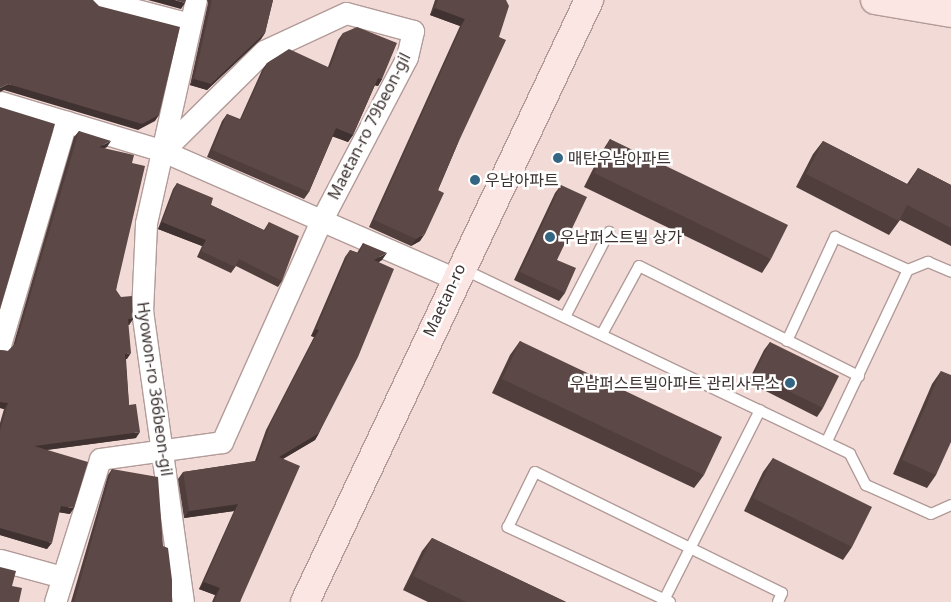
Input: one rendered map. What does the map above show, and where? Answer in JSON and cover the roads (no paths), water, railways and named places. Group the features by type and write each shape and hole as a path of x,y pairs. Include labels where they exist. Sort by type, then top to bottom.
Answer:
{"street":[{"path":"98,0 190,24"},
{"name":"Hyowon-ro 366beon-gil","path":"183,602 164,452 142,312 146,223 196,0"},
{"name":"Maetan-ro","path":"305,602 457,272 589,0"},
{"path":"875,0 951,14"},
{"name":"Maetan-ro 79beon-gil","path":"163,151 264,50 346,13 413,31 407,57 321,221 222,442 164,452"},
{"path":"0,102 163,151 321,221 457,272"},
{"path":"0,346 66,122"},
{"path":"54,602 100,459 164,452"},
{"path":"0,560 62,577"}],"lane":[{"path":"565,317 609,232"},
{"path":"787,341 835,237 908,270"},
{"path":"827,442 908,270 928,262 951,272"},
{"path":"602,334 638,266 858,376"},
{"path":"457,272 565,317 827,442 850,454 866,485 931,514 951,505"},
{"path":"760,410 691,547 666,601 508,527 534,472 691,547 782,593 778,602"}],"place":[{"name":"매탄우남아파트","path":"558,158"},
{"name":"우남아파트","path":"475,180"},
{"name":"우남퍼스트빌 상가","path":"550,237"},
{"name":"우남퍼스트빌아파트 관리사무소","path":"790,383"}]}
